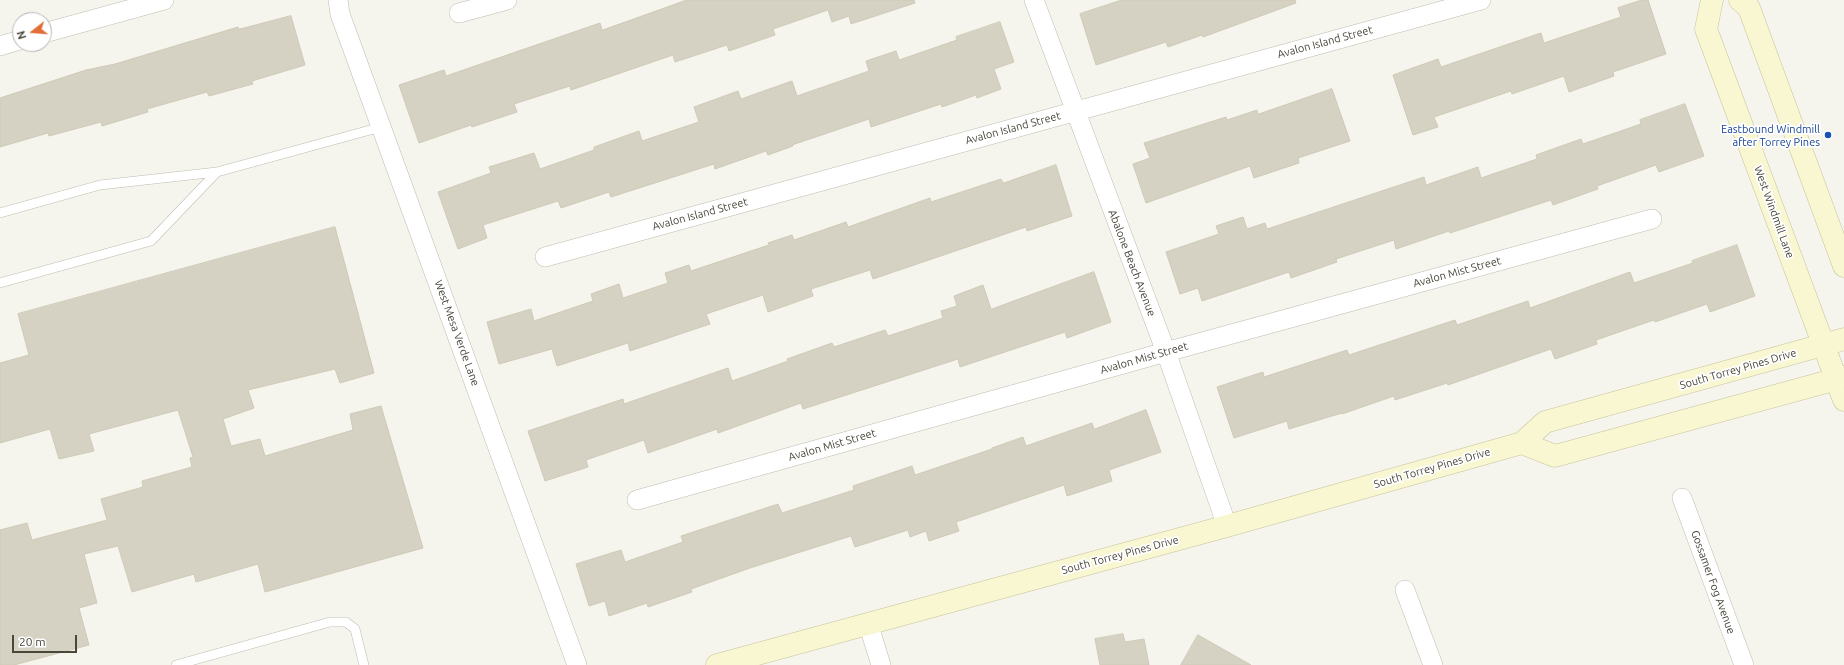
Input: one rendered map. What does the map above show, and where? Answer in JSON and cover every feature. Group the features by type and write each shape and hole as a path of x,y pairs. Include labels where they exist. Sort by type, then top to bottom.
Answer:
{"street":[{"name":"West Mesa Verde Lane","path":"338,0 340,14 577,665"},
{"path":"459,13 507,0"},
{"name":"Abalone Beach Avenue","path":"1034,0 1166,352 1227,526"},
{"name":"Avalon Island Street","path":"545,257 1481,0"},
{"name":"West Windmill Lane","path":"1712,0 1706,29 1823,345 1840,378 1844,400"},
{"path":"1740,0 1749,8 1844,266"},
{"path":"52,31 158,1"},
{"path":"0,46 12,42"},
{"name":"Avalon Mist Street","path":"637,500 1166,352 1652,219"},
{"name":"South Torrey Pines Drive","path":"717,665 1227,526 1522,443 1545,422 1844,339"},
{"path":"1522,443 1555,456 1840,378"},
{"name":"Gossamer Fog Avenue","path":"1682,498 1744,665"},
{"path":"1405,590 1433,665"},
{"path":"868,623 880,665"}],"lane":[{"path":"0,213 100,184 217,172 381,127"},
{"path":"0,283 151,240 217,172"},
{"path":"176,665 330,622 346,622 355,629 364,665"}],"building":[{"path":"687,0 914,0 915,3 851,24 849,16 832,22 828,10 773,29 775,35 729,51 727,45 675,62 673,55 571,90 570,86 514,104 517,112 472,127 471,125 419,143 399,85 444,70 446,76 600,23 602,30"},
{"path":"1122,0 1295,0 1296,3 1203,37 1202,35 1168,47 1166,42 1096,65 1080,14"},
{"path":"1642,0 1648,0 1666,54 1613,72 1614,76 1569,92 1564,76 1512,94 1511,91 1434,117 1438,127 1413,135 1393,75 1438,59 1441,67 1541,33 1544,43 1621,17 1618,8"},
{"path":"291,16 305,65 252,81 253,84 209,96 207,92 147,109 148,112 102,126 101,122 49,136 48,133 0,147 0,98 86,70 115,64 238,27 239,29"},
{"path":"1000,22 1014,62 994,69 1001,89 977,98 976,95 942,107 941,104 871,127 869,119 792,145 793,146 768,155 766,151 715,169 714,164 611,197 609,192 561,208 558,201 483,225 487,238 458,249 438,192 491,173 489,167 534,153 540,169 594,150 594,147 639,131 642,141 699,122 694,107 738,91 741,99 792,81 797,96 869,71 866,61 896,51 899,60 957,40 956,37"},
{"path":"1332,89 1350,141 1298,158 1299,163 1254,178 1250,166 1146,203 1133,164 1150,158 1144,143 1226,117 1227,120 1257,110 1258,114"},
{"path":"1685,104 1704,156 1659,172 1656,165 1597,186 1598,189 1553,205 1551,200 1396,249 1394,240 1336,259 1337,262 1291,278 1289,272 1202,301 1198,288 1180,294 1166,252 1219,234 1216,226 1243,217 1247,229 1265,223 1267,229 1424,177 1426,185 1478,167 1481,178 1537,159 1536,155 1581,139 1583,144 1641,124 1640,120"},
{"path":"1056,165 1072,216 1027,231 1026,227 873,279 870,270 811,289 813,296 768,312 763,295 706,314 710,324 630,351 628,343 557,366 552,349 499,364 487,322 531,309 534,321 593,301 591,294 619,284 623,298 668,283 665,273 689,265 691,271 769,245 768,243 792,235 794,240 846,222 848,227 930,198 931,202 1001,179 1003,183"},
{"path":"335,227 374,373 340,383 335,369 248,390 254,408 223,419 231,446 260,439 265,456 353,430 350,414 381,406 423,548 265,592 258,564 196,582 194,574 132,592 118,546 84,554 97,603 79,608 89,645 14,665 0,665 0,530 27,523 32,540 107,520 101,499 143,487 142,481 192,467 190,458 193,457 178,410 89,434 94,451 59,459 50,429 0,443 0,363 29,355 18,314"},
{"path":"1737,245 1755,296 1710,312 1707,304 1655,322 1654,320 1596,340 1597,344 1555,359 1551,349 1448,385 1447,383 1395,400 1394,396 1342,414 1289,429 1287,421 1234,438 1217,387 1263,372 1264,377 1347,350 1349,355 1455,320 1457,325 1528,301 1530,308 1630,272 1634,283 1693,263 1692,261"},
{"path":"1094,272 1111,322 1067,338 1065,332 960,367 958,359 803,409 801,403 718,433 717,429 648,453 644,440 586,460 588,467 545,481 528,431 623,399 624,404 728,368 732,381 832,343 834,347 885,330 888,336 943,318 941,311 957,306 954,296 983,285 991,309"},
{"path":"1146,410 1161,452 1109,470 1112,481 1067,496 1064,485 956,522 959,531 929,541 926,531 910,537 908,530 855,547 851,536 750,568 691,589 692,592 648,607 647,603 609,616 605,601 589,606 576,564 621,550 625,562 683,542 681,536 778,504 782,513 854,490 853,486 912,466 915,475 1023,437 1026,446 1092,423 1094,429"},
{"path":"1123,634 1125,642 1144,639 1149,665 1100,665 1095,639"},
{"path":"1198,635 1251,665 1181,665"}],"place":[{"name":"Eastbound Windmill after Torrey Pines","path":"1828,135"}]}
